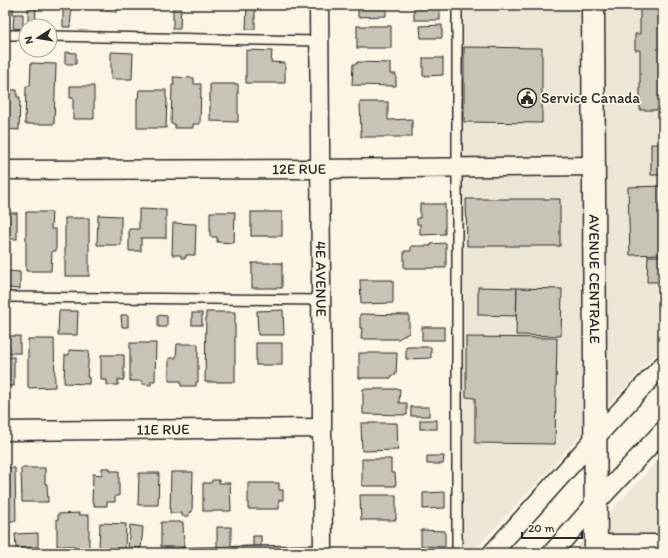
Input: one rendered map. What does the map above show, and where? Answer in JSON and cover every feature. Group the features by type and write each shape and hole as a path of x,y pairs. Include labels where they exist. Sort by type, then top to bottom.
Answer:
{"street":[{"name":"4E AVENUE","path":"319,5 323,551"},
{"name":"AVENUE CENTRALE","path":"593,5 596,549"},
{"name":"12E RUE","path":"5,170 594,166"},
{"path":"492,553 595,438 663,366"},
{"name":"11E RUE","path":"5,431 321,428"},
{"path":"552,553 596,502 663,431"},
{"path":"596,549 663,544"}],"lane":[{"path":"457,5 457,553"},
{"path":"5,35 18,35"},
{"path":"58,36 319,41"},
{"path":"5,297 321,300"},
{"path":"184,553 323,551"}],"shaded area":[{"path":"453,5 663,5 663,346 472,553 455,553"},
{"path":"663,455 663,553 572,553"}],"building":[{"path":"5,5 13,5 13,14 5,14"},
{"path":"63,5 72,5 70,27 63,27"},
{"path":"100,5 117,5 117,12 100,11"},
{"path":"173,5 181,5 180,29 173,29"},
{"path":"247,5 255,5 255,29 246,29"},
{"path":"358,5 386,5 386,16 358,17"},
{"path":"414,5 440,5 440,20 414,20"},
{"path":"640,5 663,5 663,110 640,110 640,50 635,50 635,34 640,34"},
{"path":"28,8 36,8 35,18 28,18"},
{"path":"14,14 23,14 23,18 18,18 18,28 13,28"},
{"path":"442,25 442,38 421,38 420,26"},
{"path":"357,26 391,26 391,48 357,48"},
{"path":"464,47 542,48 542,123 464,122"},
{"path":"246,50 272,51 271,62 285,63 285,83 246,83"},
{"path":"65,52 76,53 76,64 65,64"},
{"path":"111,52 133,53 132,79 111,79"},
{"path":"423,58 443,58 443,75 423,76"},
{"path":"357,62 390,63 390,74 396,74 396,86 352,85 353,64 357,64"},
{"path":"31,63 56,64 54,124 25,124 26,86 30,86"},
{"path":"173,77 194,78 194,84 201,84 200,124 193,124 193,128 175,128 175,124 171,124 172,85 174,85"},
{"path":"210,84 238,84 238,122 210,121"},
{"path":"70,86 94,86 94,119 73,119 73,98 70,98"},
{"path":"5,90 17,90 17,97 20,97 19,130 5,129"},
{"path":"139,90 166,90 166,128 137,128 137,98"},
{"path":"360,102 388,102 388,120 412,119 412,137 361,137"},
{"path":"651,144 663,144 663,175 651,175"},
{"path":"663,186 663,254 630,255 628,187"},
{"path":"466,199 560,199 560,246 467,246"},
{"path":"420,204 445,204 445,234 420,235 420,224 417,224 417,218 420,218"},
{"path":"139,209 166,210 166,238 141,238 141,251 129,251 129,229 139,229"},
{"path":"26,212 52,212 51,229 56,229 56,251 52,251 51,271 26,271"},
{"path":"210,212 235,212 234,243 217,242 217,237 210,237"},
{"path":"251,212 282,212 282,236 251,236"},
{"path":"5,213 17,213 17,239 5,239"},
{"path":"98,215 121,216 121,245 97,245"},
{"path":"65,218 89,218 89,276 65,276"},
{"path":"173,223 196,224 195,255 186,255 186,258 181,258 181,255 172,255"},
{"path":"446,243 446,268 404,268 404,251 411,251 411,246 431,246 431,244"},
{"path":"648,256 663,256 663,282 647,282"},
{"path":"252,263 282,263 282,288 252,288"},
{"path":"8,271 20,272 20,289 7,288"},
{"path":"360,280 393,280 393,303 361,304"},
{"path":"478,287 517,288 516,316 478,315"},
{"path":"517,288 562,289 561,336 516,335"},
{"path":"283,310 284,335 258,335 257,311"},
{"path":"59,311 78,311 77,335 58,335"},
{"path":"206,312 235,312 235,382 205,382"},
{"path":"192,313 202,313 202,325 192,325"},
{"path":"360,314 409,315 409,333 398,339 361,339 362,328 360,328"},
{"path":"121,315 128,315 128,327 122,327"},
{"path":"158,315 167,316 167,327 158,327"},
{"path":"422,327 444,327 444,340 422,340"},
{"path":"5,336 20,336 20,353 5,353"},
{"path":"466,337 557,338 555,444 475,443 475,398 466,397"},
{"path":"28,339 54,339 55,387 28,388"},
{"path":"130,343 156,343 155,381 151,381 151,385 143,384 142,381 130,381"},
{"path":"256,343 282,343 282,365 256,365"},
{"path":"177,344 198,344 198,382 196,382 196,386 181,386 181,381 169,381 169,358 176,358"},
{"path":"406,347 431,347 431,358 406,359"},
{"path":"69,350 89,351 87,377 89,377 89,384 64,383 65,355 69,355"},
{"path":"359,353 397,353 396,375 392,375 391,378 359,378"},
{"path":"101,355 124,355 124,380 118,380 118,385 107,385 107,380 101,380"},
{"path":"5,357 14,357 14,386 5,386"},
{"path":"363,389 400,389 399,403 407,403 407,415 363,414"},
{"path":"411,407 429,407 429,416 411,416"},
{"path":"420,420 437,420 437,429 420,429"},
{"path":"361,423 397,423 398,450 362,451"},
{"path":"427,456 444,456 443,464 427,464"},
{"path":"362,459 391,459 391,473 395,473 396,486 362,486"},
{"path":"5,468 15,468 16,521 5,521"},
{"path":"21,468 45,468 45,484 47,484 48,502 22,502"},
{"path":"102,468 110,468 110,471 119,471 119,496 115,496 115,502 107,502 107,506 94,506 94,502 92,502 93,474 102,475"},
{"path":"171,472 193,472 192,512 189,512 189,516 182,516 182,513 170,513"},
{"path":"139,473 159,473 158,505 138,505"},
{"path":"212,480 219,480 219,483 230,483 231,511 203,511 203,483 211,483"},
{"path":"248,483 279,483 279,490 283,490 283,500 279,500 279,509 248,509"},
{"path":"445,492 445,508 423,509 423,493"},
{"path":"360,495 396,495 396,520 361,520"},
{"path":"79,513 79,515 89,515 89,548 73,549 74,546 57,546 58,514"},
{"path":"161,522 183,522 184,547 161,547"},
{"path":"100,523 126,524 125,549 99,548"},
{"path":"130,525 143,527 141,548 128,547"},
{"path":"217,527 231,527 231,546 217,547"},
{"path":"421,530 445,531 445,547 421,546"},
{"path":"38,533 38,547 16,548 15,534"},
{"path":"253,536 261,536 261,548 253,548"}],"place":[{"name":"Service Canada","path":"527,98"}]}
